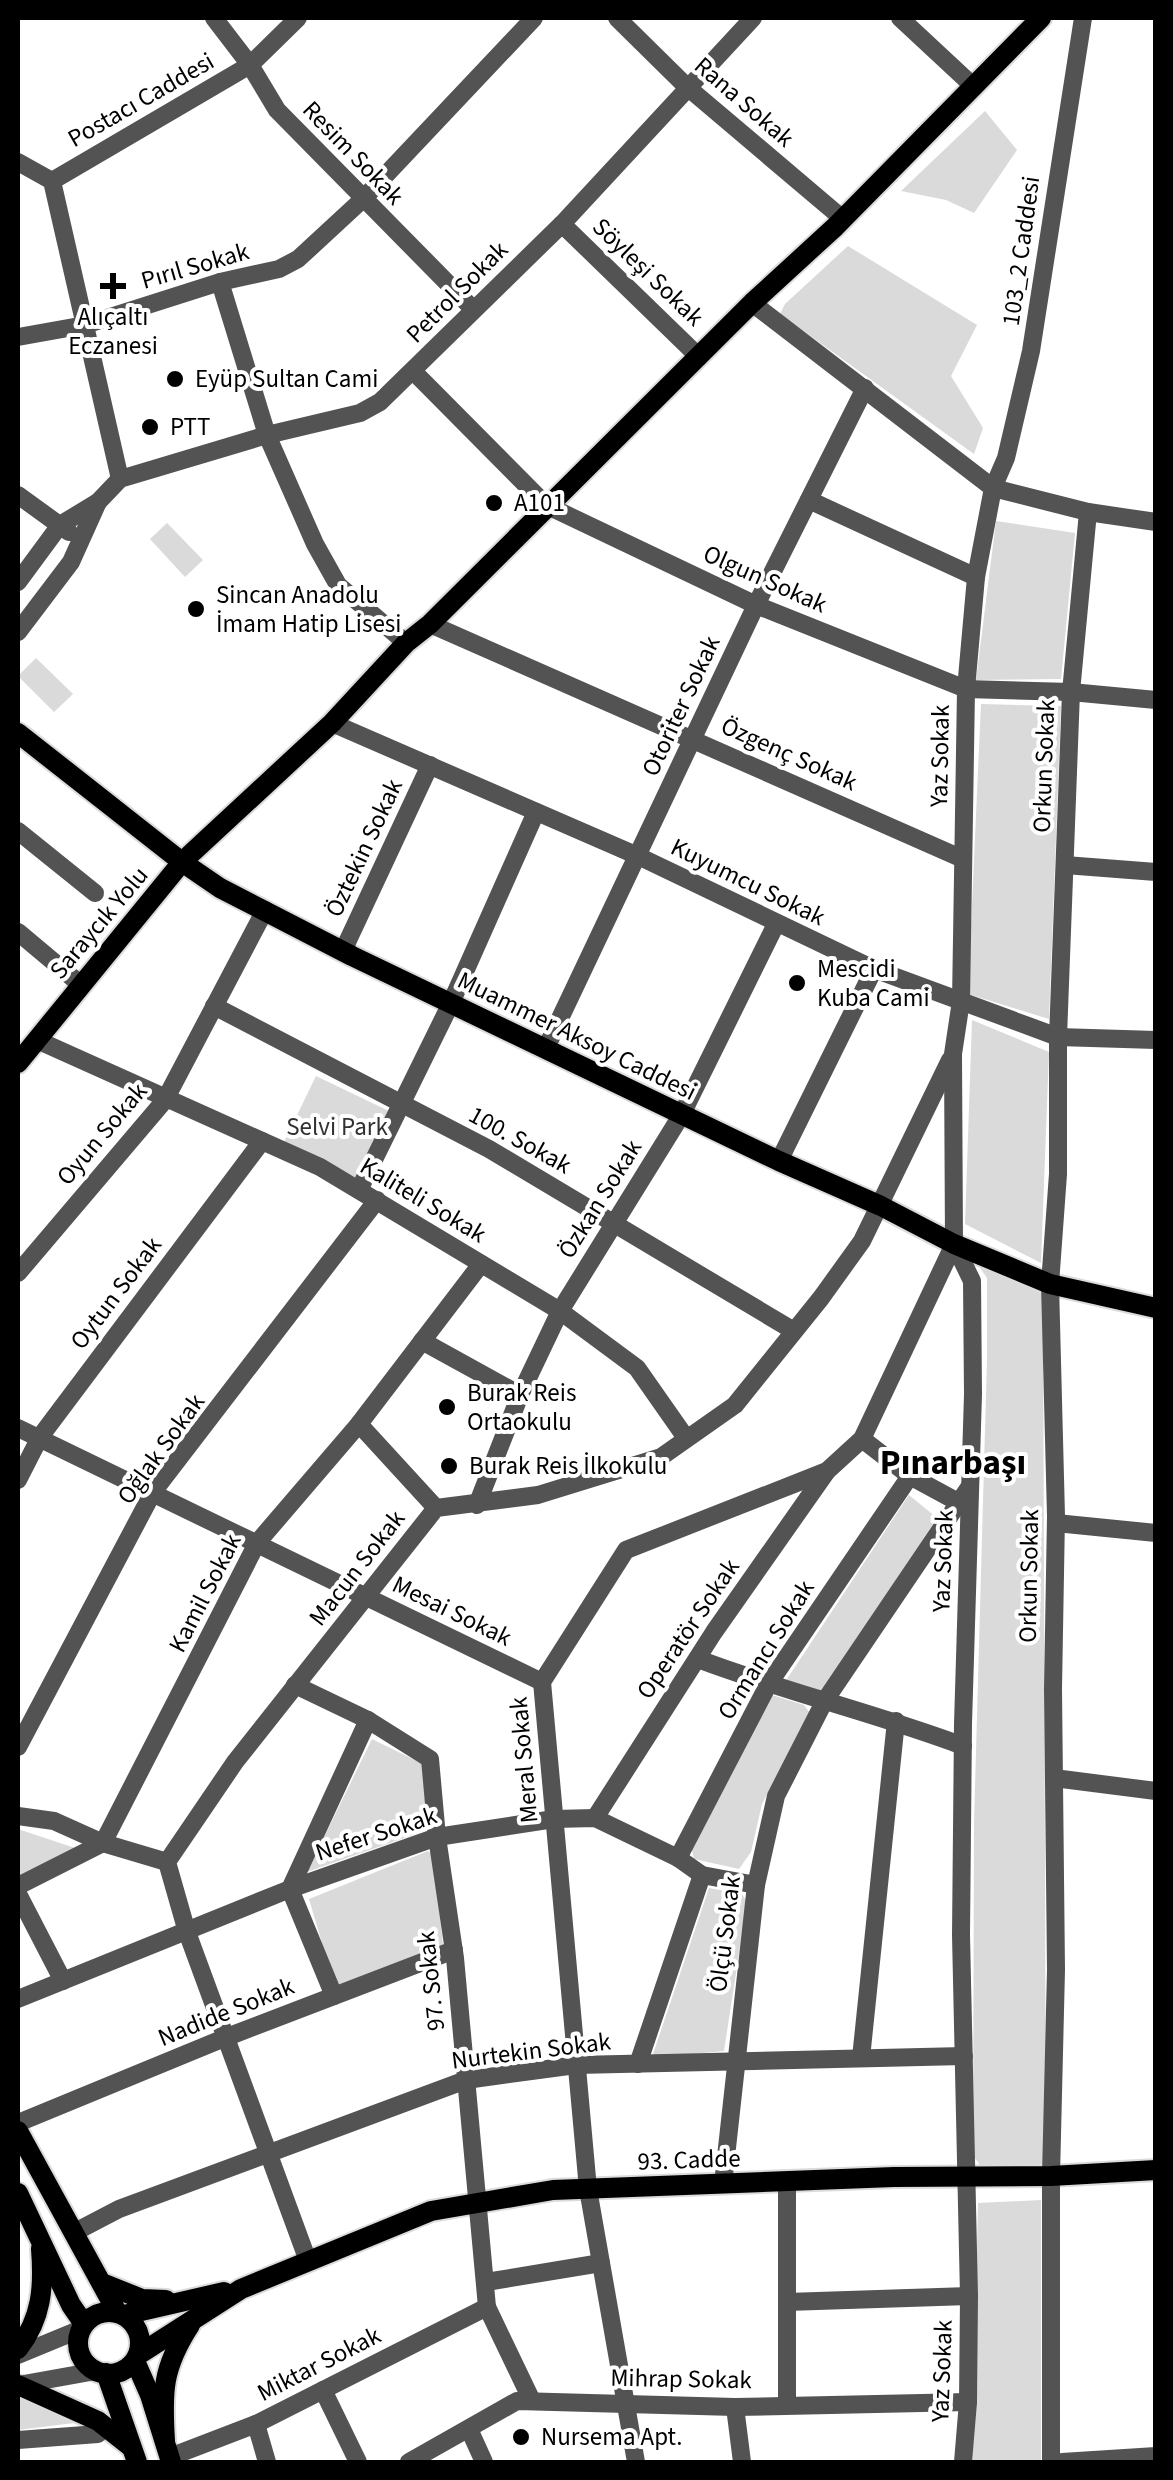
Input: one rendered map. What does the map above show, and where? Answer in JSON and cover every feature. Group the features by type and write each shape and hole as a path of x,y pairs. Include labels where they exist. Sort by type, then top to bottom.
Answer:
{"main road":[{"name":"Saraycık Yolu","path":"18,1063 182,862 332,722 406,642 430,624 546,505 843,219 1041,18"},
{"name":"Muammer Aksoy Caddesi","path":"18,733 220,888 343,951 954,1244 1050,1284 1156,1308"},
{"path":"18,2127 102,2283 121,2314 137,2328 140,2346 136,2358 120,2372 101,2372"},
{"name":"93. Cadde","path":"121,2314 189,2307 431,2211 553,2190 1156,2170"},
{"path":"18,2193 82,2327"},
{"path":"18,2352 40,2306 40,2237"},
{"path":"102,2283 142,2298 189,2307 166,2368 162,2393 169,2454"},
{"name":"93. Cadde","path":"136,2358 189,2307"},
{"path":"121,2314 99,2313 82,2327 78,2338 81,2356 101,2372 134,2455"},
{"path":"136,2358 169,2454"},
{"path":"18,2385 98,2421 134,2455"}],"street":[{"name":"Resim Sokak","path":"214,18 278,110 473,310"},
{"name":"Postacı Caddesi","path":"52,181 250,65 298,18"},
{"name":"Pırıl Sokak","path":"18,336 85,324 220,282 280,268 298,259 364,198 534,18"},
{"name":"Rana Sokak","path":"617,18 686,86 843,219"},
{"name":"Petrol Sokak","path":"120,479 360,412 380,402 562,224 752,18"},
{"path":"900,18 972,85"},
{"name":"103_2 Caddesi","path":"992,488 1006,458 1031,352 1083,18"},
{"path":"18,162 52,181 120,479 98,502 60,525 18,582"},
{"name":"Söyleşi Sokak","path":"562,224 700,356"},
{"path":"220,282 268,435 316,544 338,585 406,642"},
{"path":"752,303 992,488 1088,512 1156,522"},
{"name":"Olgun Sokak","path":"414,371 546,505 756,605 966,689 1071,692 1156,700"},
{"name":"Otoriter Sokak","path":"546,1048 756,605 865,388"},
{"name":"Yaz Sokak","path":"963,2462 970,2296 961,1934 962,1746 972,1281 954,1244 953,1054 961,1001 966,689 976,578 992,488"},
{"path":"18,496 81,541"},
{"path":"809,500 976,578"},
{"path":"18,632 71,562 98,502"},
{"name":"Orkun Sokak","path":"1051,2462 1056,1523 1050,1284 1058,1174 1058,1037 1071,692 1088,512"},
{"name":"Özgenç Sokak","path":"430,624 963,860"},
{"name":"Kuyumcu Sokak","path":"332,722 638,856 874,970 1058,1037 1156,1040"},
{"name":"Öztekin Sokak","path":"343,951 430,766"},
{"path":"359,1190 452,1003 536,812"},
{"path":"18,832 95,893"},
{"path":"1065,865 1156,872"},
{"name":"Oyun Sokak","path":"18,1274 165,1100 265,910"},
{"name":"Özkan Sokak","path":"476,1504 560,1311 682,1114 776,924"},
{"path":"18,932 80,984"},
{"path":"779,1161 874,970"},
{"name":"100. Sokak","path":"214,1006 489,1149 794,1331"},
{"name":"Kaliteli Sokak","path":"36,1040 320,1167 560,1311 637,1368 686,1438"},
{"name":"Macun Sokak","path":"167,1862 234,1762 436,1508 538,1495 662,1457 734,1405 862,1240 953,1054"},
{"name":"Oytun Sokak","path":"18,1480 40,1437 262,1141"},
{"name":"Oğlak Sokak","path":"18,1747 153,1492 377,1200"},
{"name":"Meral Sokak","path":"636,2462 588,2189 542,1682 626,1550 827,1471 862,1439 954,1244"},
{"name":"Kamil Sokak","path":"103,1844 257,1543 358,1424 481,1264"},
{"path":"422,1341 520,1396"},
{"path":"358,1424 436,1508"},
{"name":"Mesai Sokak","path":"18,1428 542,1682"},
{"path":"862,1439 910,1476 958,1502"},
{"name":"Operatör Sokak","path":"595,1818 827,1471"},
{"name":"Ormancı Sokak","path":"678,1858 768,1685 910,1476"},
{"name":"Ölçü Sokak","path":"723,2184 756,1885 776,1796 824,1702 970,1486"},
{"path":"1056,1523 1156,1532"},
{"path":"698,1659 768,1685 896,1721 962,1746"},
{"name":"97. Sokak","path":"296,1685 368,1720 430,1759 454,1950 487,2307 532,2401"},
{"path":"334,1996 290,1889 368,1720"},
{"path":"861,2058 896,1721"},
{"path":"1054,1778 1156,1791"},
{"path":"18,1816 54,1821 103,1844 167,1862 187,1932 308,2261"},
{"name":"Nefer Sokak","path":"18,1999 290,1889 437,1838 554,1819 595,1818 678,1858 702,1875 756,1885"},
{"path":"18,1886 103,1844"},
{"path":"638,2064 702,1875"},
{"path":"18,1894 63,1981"},
{"name":"Nadide Sokak","path":"18,2127 227,2037 454,1950"},
{"name":"Nurtekin Sokak","path":"73,2233 119,2210 466,2080 576,2065 964,2056"},
{"path":"787,2182 787,2404"},
{"path":"486,2282 601,2262"},
{"path":"787,2302 970,2296"},
{"name":"Miktar Sokak","path":"169,2454 256,2424 487,2307"},
{"path":"18,2352 82,2327"},
{"path":"18,2385 101,2372"},
{"path":"323,2390 358,2462"},
{"name":"Mihrap Sokak","path":"409,2462 517,2401 735,2406 968,2402"},
{"path":"735,2406 742,2462"},
{"path":"256,2424 267,2462"},
{"path":"469,2428 484,2462"},
{"path":"18,2440 98,2434"},
{"path":"1062,2462 1156,2456"}],"green space":[{"path":"985,111 1017,150 974,213 946,200 901,191"},
{"path":"848,246 977,325 951,376 983,428 974,454 780,314 785,304"},
{"path":"996,521 1075,533 1061,679 976,680"},
{"path":"167,523 203,560 185,577 150,539"},
{"path":"36,658 73,694 54,712 18,676"},
{"path":"981,704 1061,706 1049,1019 968,994"},
{"path":"972,1020 1049,1052 1041,1263 965,1224"},
{"name":"Selvi Park","path":"316,1076 391,1112 358,1179 284,1142"},
{"path":"978,1265 1043,1294 1046,2161 1037,2168 980,2165 973,2156 974,1823 987,1359 987,1278"},
{"path":"909,1495 937,1518 822,1692 785,1682"},
{"path":"772,1695 804,1705 810,1713 762,1804 751,1852 739,1869 694,1859 691,1846"},
{"path":"372,1739 423,1764 427,1830 307,1872"},
{"path":"18,1829 81,1850 22,1877 18,1875"},
{"path":"428,1851 434,1856 443,1946 341,1987 334,1984 309,1899"},
{"path":"709,1888 742,1894 747,1902 724,2051 662,2057 653,2054"},
{"path":"1041,2200 1041,2462 972,2462 978,2203"},
{"path":"18,2397 25,2397 90,2421 18,2430"}],"place":[{"name":"Alıçaltı Eczanesi","path":"113,286"},
{"name":"Eyüp Sultan Cami","path":"175,379"},
{"name":"PTT","path":"150,427"},
{"name":"A101","path":"494,503"},
{"name":"Sincan Anadolu İmam Hatip Lisesi","path":"196,609"},
{"name":"Mescidi Kuba Cami","path":"797,983"},
{"name":"Burak Reis Ortaokulu","path":"447,1407"},
{"name":"Burak Reis İlkokulu","path":"449,1466"},
{"name":"Nursema Apt.","path":"521,2437"}],"district":[{"name":"Pınarbaşı","path":"953,1463"}]}
